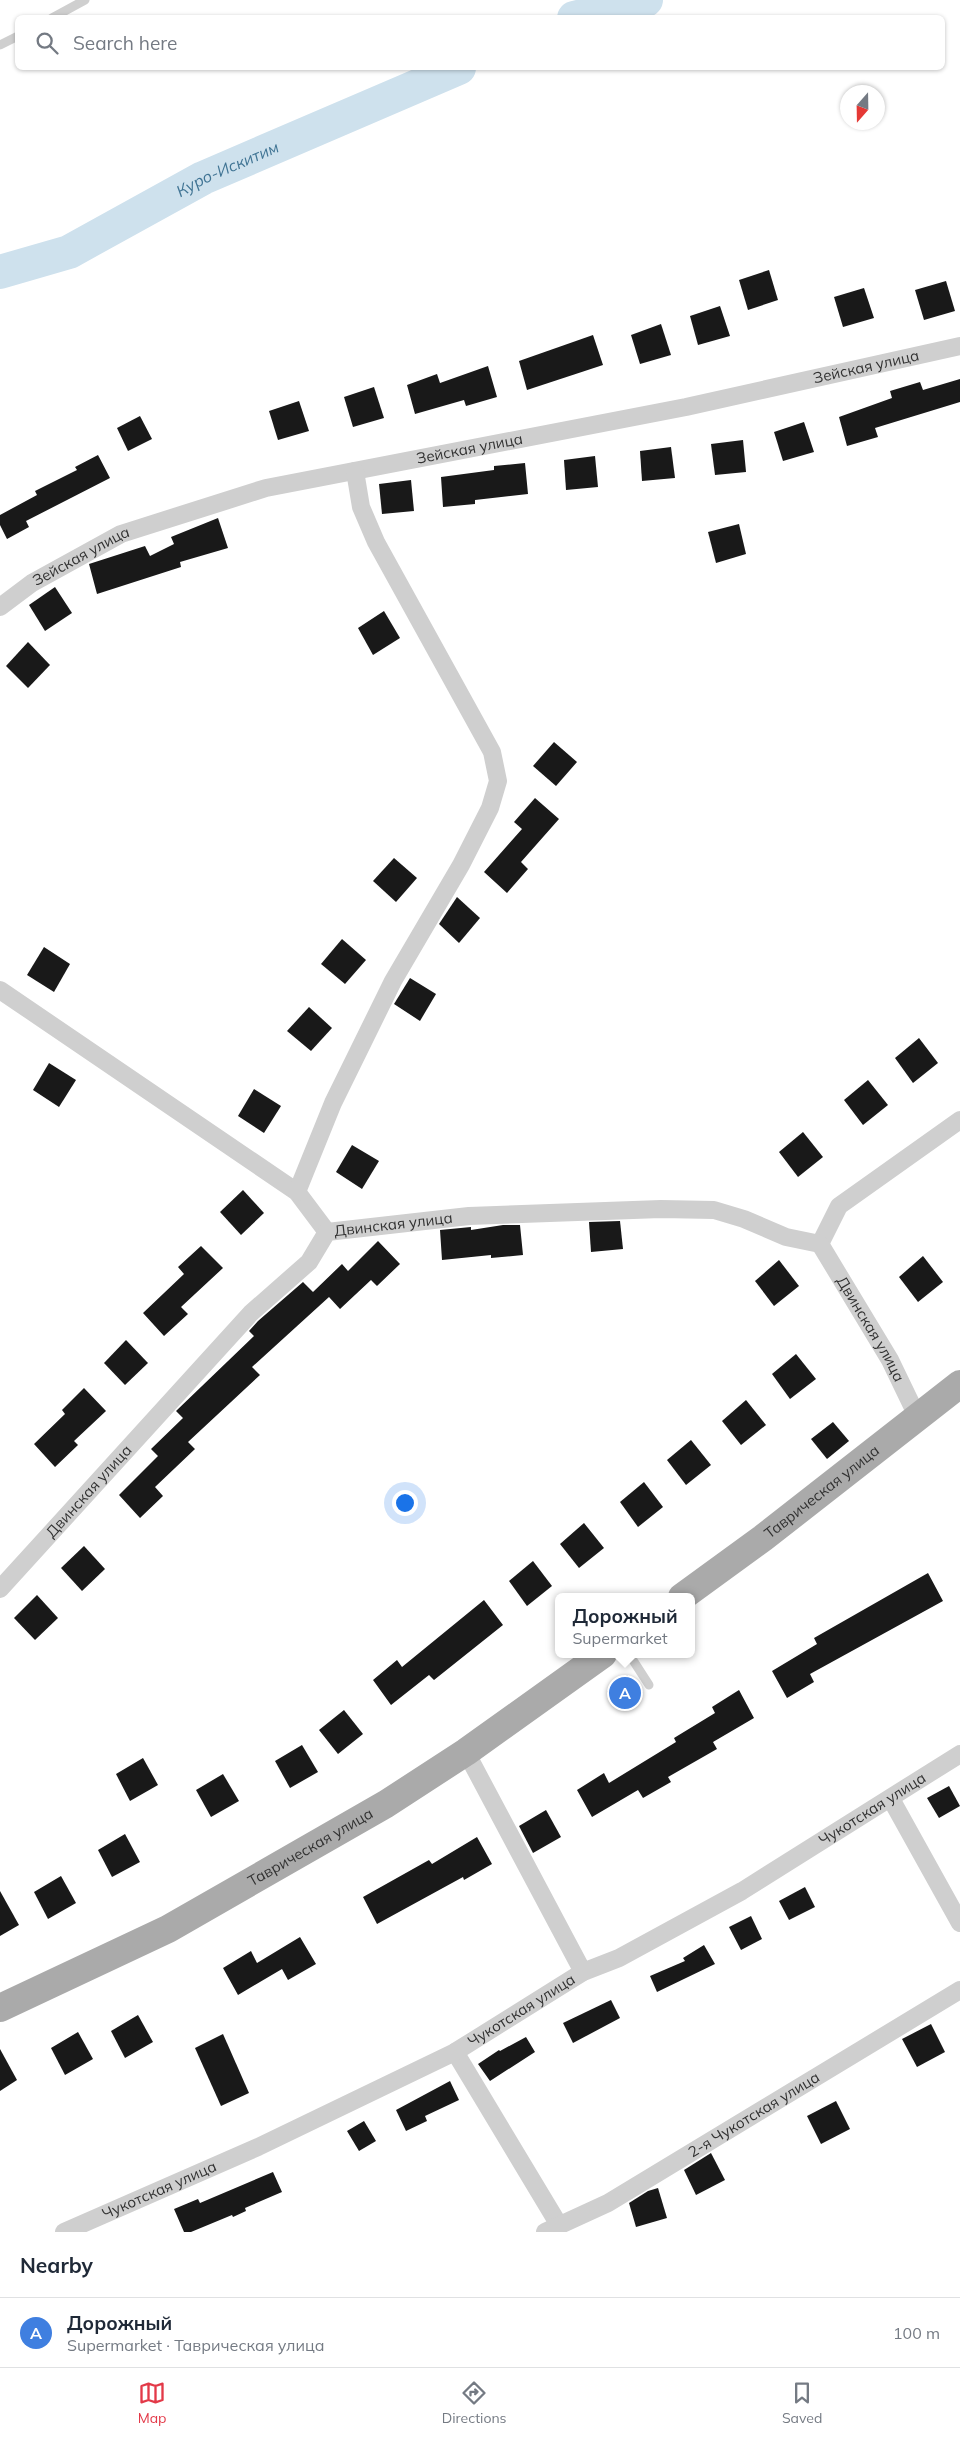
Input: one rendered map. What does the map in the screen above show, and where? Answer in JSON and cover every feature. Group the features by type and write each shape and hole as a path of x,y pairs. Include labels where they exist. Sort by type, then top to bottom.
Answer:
{"main road":[{"name":"Таврическая улица","path":"687,1593 763,1538 960,1384"},
{"name":"Таврическая улица","path":"0,2008 168,1929 386,1804 466,1752 597,1658"}],"street":[{"name":"Зейская улица","path":"0,607 32,583 121,534 266,488 676,409 960,346"},
{"path":"297,1192 346,1077 393,981 461,865 490,808 498,781 492,752 376,542 360,508 355,471"},
{"path":"0,990 297,1192 327,1232"},
{"path":"820,1244 840,1206 960,1120"},
{"name":"Двинская улица","path":"0,1589 251,1313 309,1262 327,1232 469,1216 661,1209 714,1210 744,1219 786,1237 820,1244 890,1360 917,1416"},
{"path":"466,1752 583,1972"},
{"name":"Чукотская улица","path":"64,2232 258,2147 455,2052 583,1972 619,1958 742,1891 960,1754"},
{"path":"891,1799 960,1923"},
{"name":"2-я Чукотская улица","path":"552,2228 608,2203 960,1990"},
{"path":"455,2052 552,2228"}],"lane":[{"path":"58,15 85,0"},
{"path":"0,45 15,38"},
{"path":"632,1658 649,1685"}],"building":[{"path":"769,270 778,300 748,310 739,280"},
{"path":"946,281 955,311 924,320 915,290"},
{"path":"864,288 874,318 843,327 834,297"},
{"path":"720,306 730,336 698,345 690,316"},
{"path":"661,324 671,355 640,364 631,335"},
{"path":"593,335 603,365 527,390 519,361"},
{"path":"488,366 497,397 466,406 464,400 415,414 407,385 437,374 440,383"},
{"path":"960,379 960,402 875,428 878,437 847,446 839,417 892,398 890,391 920,382 923,390"},
{"path":"374,387 384,418 353,427 344,397"},
{"path":"299,401 309,431 278,440 269,411"},
{"path":"140,416 152,439 128,451 117,428"},
{"path":"804,422 814,452 783,461 774,432"},
{"path":"743,440 746,472 715,475 711,444"},
{"path":"671,447 675,478 642,481 640,451"},
{"path":"98,455 110,478 26,521 29,527 7,539 0,525 0,515 37,495 35,491 77,470 75,467"},
{"path":"595,456 598,487 566,490 564,460"},
{"path":"525,463 528,494 475,500 475,504 443,507 441,477 494,470 494,466"},
{"path":"411,480 414,511 382,514 379,484"},
{"path":"218,518 228,548 180,562 181,567 97,594 89,564 145,546 150,556 174,544 171,537"},
{"path":"739,524 746,554 716,563 708,532"},
{"path":"55,587 72,613 45,631 29,605"},
{"path":"384,611 400,638 373,655 358,628"},
{"path":"28,642 50,665 28,688 6,666"},
{"path":"554,742 577,762 556,786 533,766"},
{"path":"535,798 559,819 521,862 528,869 507,893 484,872 522,829 514,822"},
{"path":"394,858 417,878 396,902 373,881"},
{"path":"457,897 480,918 459,943 439,924"},
{"path":"342,939 366,960 345,984 321,964"},
{"path":"44,947 70,964 54,992 27,975"},
{"path":"410,978 436,994 420,1021 394,1004"},
{"path":"309,1007 332,1028 311,1051 287,1031"},
{"path":"919,1038 938,1063 913,1083 895,1058"},
{"path":"49,1063 76,1080 59,1107 33,1090"},
{"path":"868,1080 888,1105 863,1125 844,1100"},
{"path":"254,1089 281,1106 264,1133 238,1116"},
{"path":"803,1132 823,1157 798,1177 779,1152"},
{"path":"352,1145 379,1161 362,1189 336,1172"},
{"path":"243,1190 264,1213 241,1235 220,1212"},
{"path":"620,1221 623,1249 591,1252 589,1222"},
{"path":"503,1225 520,1225 523,1255 491,1258 491,1255 442,1260 440,1230 471,1227 471,1230"},
{"path":"378,1241 400,1264 377,1286 371,1280 340,1309 329,1297 252,1367 260,1375 188,1442 195,1449 155,1487 163,1496 140,1518 119,1495 158,1456 151,1449 183,1418 176,1411 254,1336 249,1331 258,1321 303,1282 313,1292 342,1264 348,1271"},
{"path":"201,1246 223,1268 181,1307 188,1314 164,1336 143,1313 184,1274 178,1267"},
{"path":"923,1256 943,1282 918,1302 899,1277"},
{"path":"779,1260 799,1286 774,1306 755,1281"},
{"path":"126,1340 148,1363 125,1385 104,1363"},
{"path":"796,1354 816,1379 790,1399 772,1374"},
{"path":"84,1388 106,1411 74,1441 78,1445 55,1467 34,1444 65,1414 62,1410"},
{"path":"746,1400 766,1425 741,1445 722,1421"},
{"path":"833,1422 849,1441 827,1459 811,1439"},
{"path":"691,1440 711,1465 686,1485 667,1460"},
{"path":"644,1482 663,1507 638,1527 620,1502"},
{"path":"584,1523 604,1548 579,1568 560,1544"},
{"path":"84,1546 105,1569 82,1591 61,1568"},
{"path":"533,1561 552,1586 527,1606 509,1581"},
{"path":"928,1573 943,1601 810,1674 814,1682 787,1698 772,1671 817,1644 814,1638"},
{"path":"37,1595 58,1618 35,1640 14,1618"},
{"path":"484,1600 503,1625 434,1680 429,1675 391,1705 373,1680 397,1660 402,1667"},
{"path":"627,1675 643,1693 623,1710 607,1692"},
{"path":"739,1690 754,1718 713,1742 717,1749 668,1777 671,1782 643,1798 638,1790 592,1817 577,1790 604,1773 609,1783 676,1742 674,1738 715,1713 712,1707"},
{"path":"344,1710 363,1734 338,1754 319,1730"},
{"path":"302,1745 318,1772 290,1788 275,1761"},
{"path":"143,1758 158,1785 130,1801 116,1774"},
{"path":"223,1774 239,1801 211,1817 196,1790"},
{"path":"949,1786 960,1806 939,1818 927,1798"},
{"path":"546,1810 561,1837 533,1853 519,1826"},
{"path":"125,1834 140,1862 112,1877 98,1850"},
{"path":"477,1837 492,1864 464,1880 463,1877 377,1924 363,1897 429,1860 432,1864"},
{"path":"61,1876 76,1903 48,1919 34,1892"},
{"path":"805,1887 815,1907 789,1920 779,1901"},
{"path":"0,1891 19,1925 0,1936"},
{"path":"751,1916 762,1939 741,1950 729,1927"},
{"path":"300,1937 316,1964 288,1980 282,1969 238,1995 223,1968 251,1951 257,1963"},
{"path":"704,1945 715,1964 657,1992 650,1976 685,1961 683,1958"},
{"path":"611,2000 620,2018 573,2043 563,2023"},
{"path":"138,2015 153,2042 125,2058 111,2031"},
{"path":"931,2024 945,2052 917,2067 902,2039"},
{"path":"78,2032 93,2059 65,2075 51,2048"},
{"path":"223,2034 249,2093 221,2106 195,2048"},
{"path":"526,2037 535,2052 490,2081 478,2064 499,2050"},
{"path":"0,2049 17,2080 0,2091"},
{"path":"450,2081 459,2100 425,2116 427,2121 406,2131 396,2110"},
{"path":"836,2101 850,2129 821,2144 807,2116"},
{"path":"364,2121 376,2141 359,2151 347,2131"},
{"path":"711,2153 725,2180 696,2195 684,2170"},
{"path":"273,2172 282,2192 245,2208 246,2211 233,2217 232,2215 191,2232 184,2232 174,2209 198,2199 200,2203"},
{"path":"658,2188 667,2218 636,2227 629,2203 648,2191"}],"waterway":[{"name":"Куро-Искитим","path":"586,15 646,0"},
{"name":"Куро-Искитим","path":"0,272 69,252 203,178 454,70"}],"place":[{"name":"Дорожный","path":"625,1693"}]}
